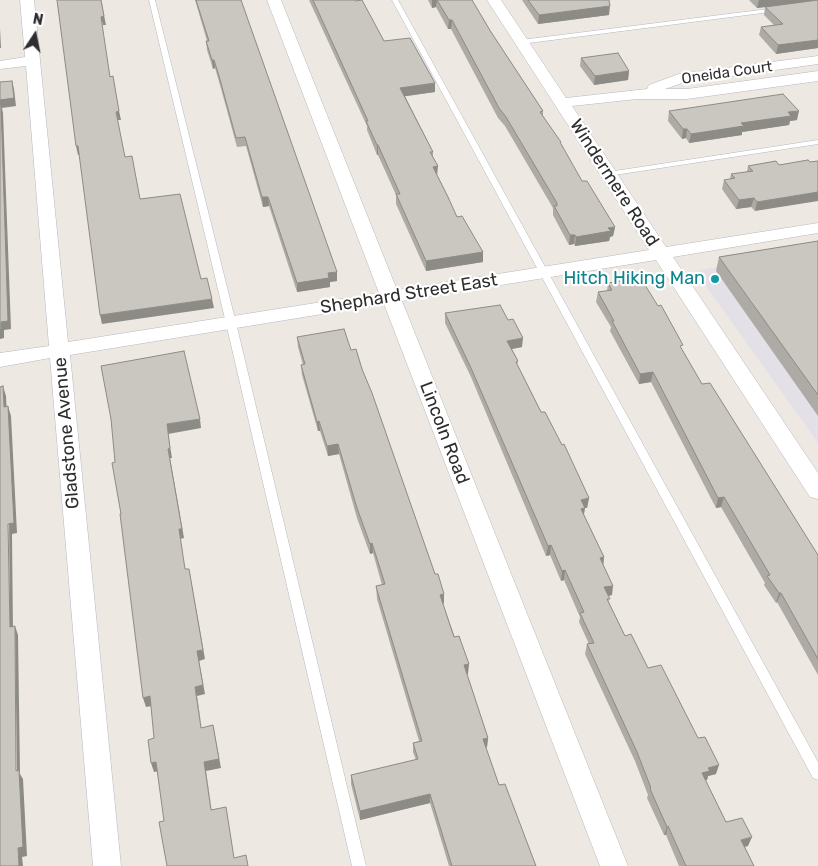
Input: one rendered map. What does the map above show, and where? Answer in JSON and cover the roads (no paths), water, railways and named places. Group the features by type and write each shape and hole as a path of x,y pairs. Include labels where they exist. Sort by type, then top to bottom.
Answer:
{"street":[{"name":"Gladstone Avenue","path":"27,0 107,866"},
{"name":"Lincoln Road","path":"274,0 614,866"},
{"name":"Windermere Road","path":"494,0 818,491"},
{"name":"Oneida Court","path":"637,94 679,79 818,60"},
{"path":"0,65 32,61"},
{"name":"Oneida Court","path":"562,103 637,94 687,94 818,76"},
{"name":"Shephard Street East","path":"0,360 818,228"}],"lane":[{"path":"152,0 231,323 359,866"},
{"path":"395,0 818,774"},
{"path":"522,42 780,9"},
{"path":"608,174 818,142"}],"place":[{"name":"Hitch Hiking Man","path":"715,279"}]}
